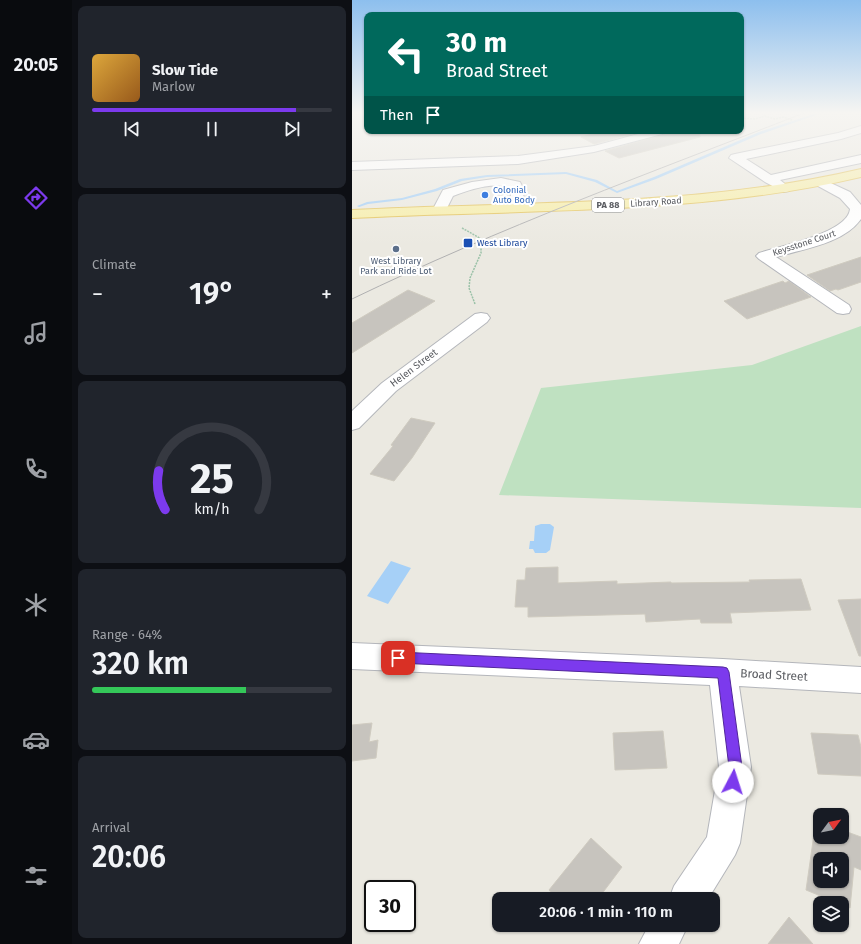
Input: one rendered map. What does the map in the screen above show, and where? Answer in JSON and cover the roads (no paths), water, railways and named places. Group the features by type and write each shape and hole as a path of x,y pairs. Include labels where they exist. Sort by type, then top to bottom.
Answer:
{"main road":[{"name":"Library Road","path":"352,214 636,204 708,199 822,183 861,173"}],"street":[{"path":"352,166 518,160 538,157"},
{"path":"740,157 736,158 784,188"},
{"path":"769,179 861,159"},
{"path":"439,211 448,193 465,188 506,181 515,185 518,190 515,208"},
{"name":"Keysstone Court","path":"822,183 845,195 857,209 856,217 842,230 764,256 843,309"},
{"name":"Helen Street","path":"352,423 389,387 481,318"},
{"name":"Broad Street","path":"352,656 723,672 861,680"},
{"path":"692,892 723,843 734,775 735,767 723,672"},
{"path":"658,944 666,932"}],"water":[{"path":"550,524 554,527 550,550 546,553 535,553 533,549 529,549 530,541 534,541 535,526"},
{"path":"391,561 411,568 388,604 367,596"}],"waterway":[{"path":"359,206 367,203 402,199 436,190 461,180 487,176 566,173 596,181 617,192 704,157"}],"tram line":[{"path":"352,299 463,248 690,157"}],"place":[{"name":"Colonial Auto Body","path":"485,195"},
{"name":"West Library","path":"468,243"},
{"name":"West Library Park and Ride Lot","path":"396,249"}]}
